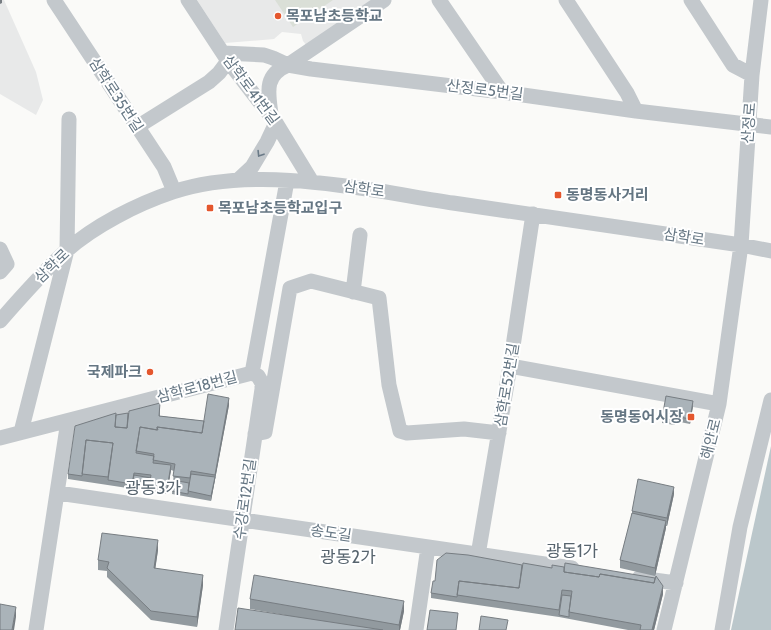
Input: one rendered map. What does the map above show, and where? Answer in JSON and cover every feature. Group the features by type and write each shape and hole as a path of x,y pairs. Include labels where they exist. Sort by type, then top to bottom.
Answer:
{"street":[{"name":"삼학로35번길","path":"54,0 164,167 174,192"},
{"name":"삼학로41번길","path":"188,0 225,57 274,120 312,182"},
{"path":"238,180 252,167 267,142 274,120 268,95 270,78 276,72 384,0"},
{"path":"439,0 502,92"},
{"path":"566,0 627,93 636,111"},
{"path":"691,0 733,65 752,75"},
{"name":"산정로","path":"741,245 752,75 761,0"},
{"name":"산정로5번길","path":"225,57 264,56 273,58 288,65 311,69 771,127"},
{"path":"137,127 209,82 219,73 225,57"},
{"path":"21,432 67,250 69,119"},
{"name":"삼학로","path":"0,321 45,271 67,250 93,231 148,201 208,183 238,180 312,182 741,245 771,251"},
{"name":"삼학로18번길","path":"0,438 252,373 287,181"},
{"name":"삼학로52번길","path":"478,555 510,366 533,214"},
{"path":"353,292 360,236"},
{"name":"해안로","path":"664,630 719,404 741,245"},
{"path":"0,249 7,264 0,272"},
{"path":"255,434 265,432 290,288 311,281 379,298 389,385 400,431 407,434 464,428 499,433"},
{"path":"510,366 719,404"},
{"name":"수강로12번길","path":"226,630 262,389 262,383 258,376 252,373"},
{"path":"722,630 740,527 771,400"},
{"path":"36,630 68,421"},
{"name":"송도길","path":"58,492 478,555 589,570"},
{"path":"416,630 428,547"},
{"path":"629,576 676,583"}],"shaded area":[{"path":"0,0 4,0 36,72 43,100 36,115 0,94"},
{"name":"목포남초등학교","path":"197,0 372,0 307,46 303,41 301,34 282,32 274,39 225,43"},
{"path":"275,0 333,0 293,27"},
{"path":"771,446 771,630 731,630"}],"building":[{"path":"208,394 229,398 215,475 191,471 190,478 173,476 175,464 153,460 154,454 136,451 140,427 158,430 157,427 202,433"},
{"path":"666,396 693,401 690,419 675,416 675,420 662,418"},
{"path":"160,403 159,416 204,421 202,433 157,427 157,430 140,427 136,453 154,456 153,463 171,465 167,489 149,486 151,475 134,473 132,484 108,480 113,443 86,440 82,476 68,474 75,426 116,413 115,427 127,428 129,411"},
{"path":"128,413 127,428 115,427 116,415"},
{"path":"86,440 113,443 108,477 82,474"},
{"path":"191,474 215,477 211,496 188,491"},
{"path":"134,475 151,478 149,489 132,486"},
{"path":"638,479 674,487 667,518 632,511"},
{"path":"173,480 189,483 188,494 172,491"},
{"path":"632,513 666,521 655,568 620,560"},
{"path":"102,533 158,540 154,568 203,575 197,617 151,611 107,568 109,562 98,560"},
{"path":"446,553 468,555 522,565 519,588 459,581 457,597 431,593 433,581 435,581 437,560"},
{"path":"523,563 552,568 552,565 564,567 564,572 599,577 600,574 654,583 656,576 663,586 652,630 640,630 641,625 569,612 572,591 562,590 559,610 457,595 459,581 519,588"},
{"path":"565,563 655,578 654,583 600,574 599,577 564,572"},
{"path":"254,575 404,601 399,625 250,599"},
{"path":"562,595 571,596 569,617 559,615"},
{"path":"0,604 16,607 12,630 0,630"},
{"path":"238,608 383,630 235,630"},
{"path":"430,610 458,613 456,630 427,630"},
{"path":"481,616 508,620 506,630 479,630"}],"place":[{"name":"목포남초등학교","path":"278,16"},
{"name":"동명동사거리","path":"558,195"},
{"name":"목포남초등학교입구","path":"210,208"},
{"name":"국제파크","path":"150,372"},
{"name":"동명동어시장","path":"691,417"}],"district":[{"name":"광동3가","path":"153,488"},
{"name":"광동1가","path":"572,551"},
{"name":"광동2가","path":"348,557"}]}
